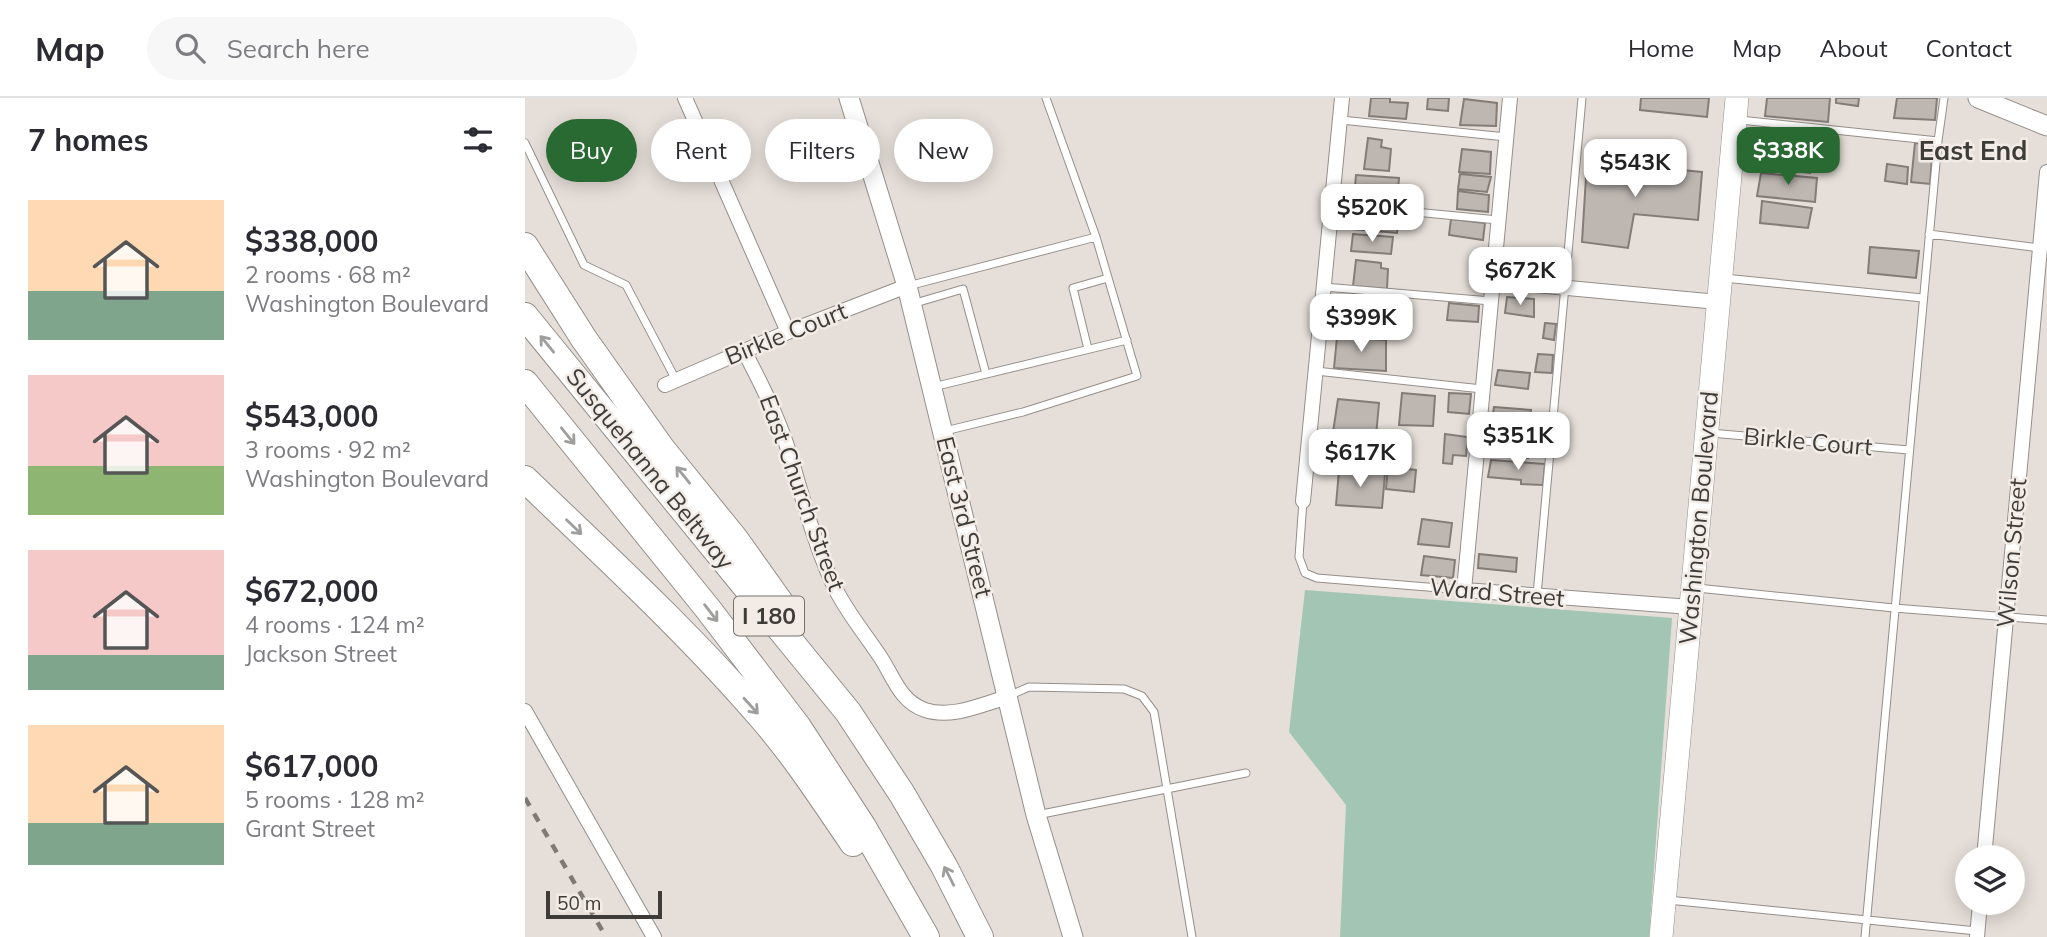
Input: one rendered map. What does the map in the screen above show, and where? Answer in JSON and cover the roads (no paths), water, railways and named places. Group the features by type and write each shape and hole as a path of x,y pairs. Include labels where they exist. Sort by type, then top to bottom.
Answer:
{"highway":[{"path":"525,246 584,339 662,449 735,539 807,640 848,712"},
{"name":"Susquehanna Beltway","path":"525,316 848,712 902,794 944,866 980,937"},
{"name":"Susquehanna Beltway","path":"525,383 708,609 798,727 863,827 926,937"},
{"path":"525,479 676,625 763,720 802,769 859,852 909,937"}],"main road":[{"name":"East 3rd Street","path":"849,98 909,295 1036,815 1073,937"},
{"path":"1978,98 2047,126"},
{"name":"Washington Boulevard","path":"1661,937 1736,109"}],"street":[{"path":"685,98 788,332"},
{"path":"1303,501 1342,98"},
{"path":"1464,590 1510,98"},
{"name":"Wilson Street","path":"1985,845 2006,615 2041,309 2039,248 2047,172"},
{"path":"1493,281 1718,302"},
{"name":"Birkle Court","path":"670,382 788,332 909,295"},
{"name":"East Church Street","path":"744,351 774,411 816,541 833,584 846,609 880,656 896,685 910,702 923,709 951,713 1007,697"},
{"name":"Ward Street","path":"1464,590 1537,595 1691,597"},
{"path":"525,711 654,937"},
{"path":"1977,934 1979,915"}],"lane":[{"path":"943,432 1023,412 1137,376 1096,237 1046,98"},
{"path":"1537,595 1582,98"},
{"path":"1865,937 1929,234 1944,98"},
{"path":"1736,109 1938,141"},
{"path":"1340,120 1506,137"},
{"path":"525,143 584,265 626,285 670,382"},
{"path":"1332,204 1498,219"},
{"path":"1929,234 2039,248"},
{"path":"909,295 1096,237"},
{"path":"1088,349 1073,288 1108,278"},
{"path":"1720,278 1923,298"},
{"path":"1324,287 1491,302"},
{"path":"909,295 963,289 986,374"},
{"path":"932,387 1126,340"},
{"path":"1316,371 1482,389"},
{"name":"Birkle Court","path":"1706,433 1909,450"},
{"name":"Ward Street","path":"1303,501 1299,558 1305,573 1317,578 1464,590"},
{"name":"Ward Street","path":"1691,597 2006,615 2047,620"},
{"path":"1007,697 1029,687 1124,689 1149,702 1154,712 1192,937"},
{"path":"1036,815 1246,773"},
{"path":"1664,900 1867,919 1977,934"}],"railway":[{"path":"525,798 606,937"}],"district":[{"name":"East End","path":"1973,151"}]}
